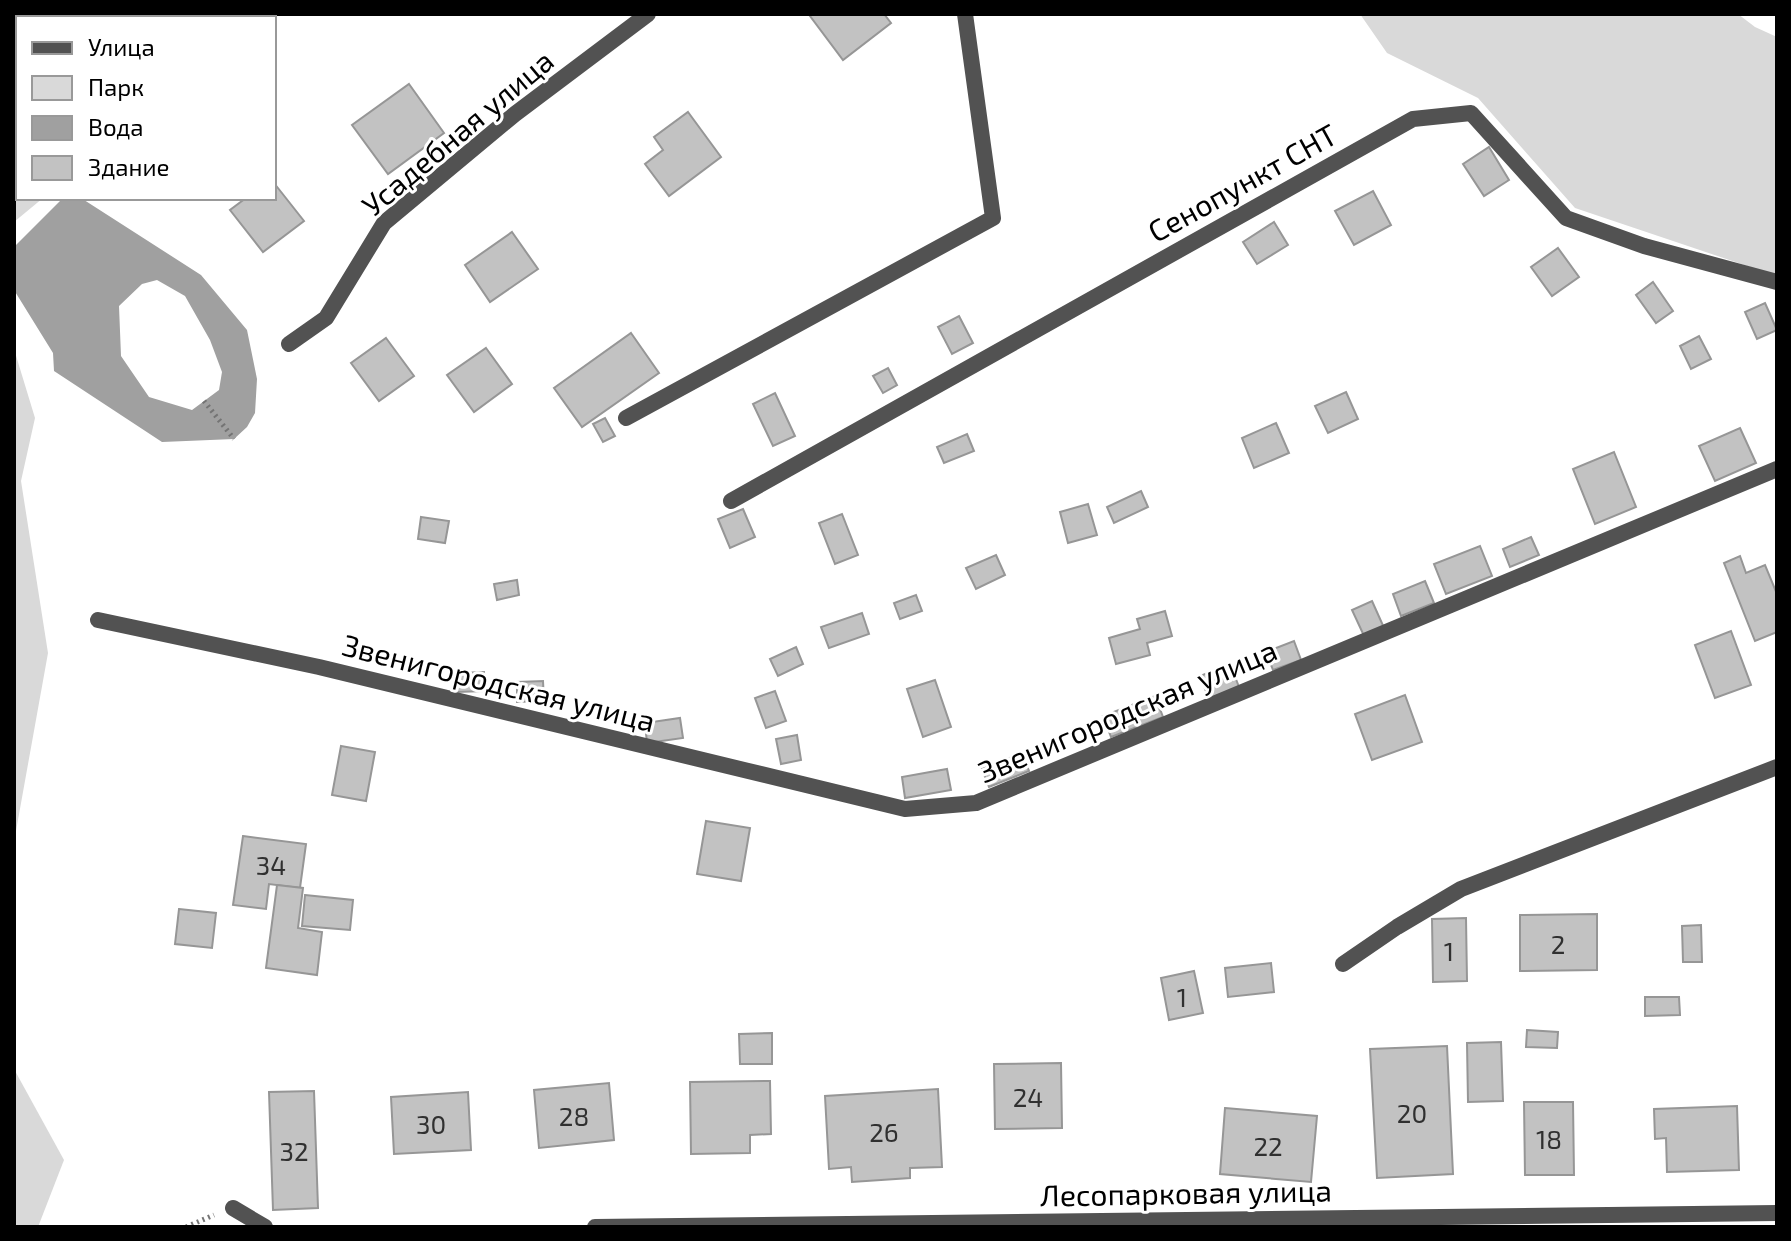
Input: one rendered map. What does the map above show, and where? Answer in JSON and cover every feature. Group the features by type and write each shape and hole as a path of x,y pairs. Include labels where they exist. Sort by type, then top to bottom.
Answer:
{"street":[{"name":"Усадебная улица","path":"289,344 326,318 384,223 515,114 648,14"},
{"path":"626,418 993,218 965,14"},
{"name":"Сенопункт СНТ","path":"731,501 1413,119 1471,113 1566,218 1644,246 1777,282"},
{"name":"Звенигородская улица","path":"98,620 319,667 905,809 976,803 1777,469"},
{"path":"1343,964 1461,889 1777,767"},
{"path":"233,1208 265,1227"},
{"name":"Лесопарковая улица","path":"595,1227 1777,1213"}],"path":[{"path":"204,401 234,439"}],"green space":[{"path":"14,14 91,14 16,16 16,200 41,200 14,222"},
{"path":"1360,14 1738,14 1755,27 1777,37 1777,276 1575,208 1478,98 1387,53"},
{"path":"14,349 35,418 21,481 48,653 14,842"},
{"path":"14,1069 64,1160 38,1227 14,1227"}],"water":[{"path":"61,200 84,200 201,275 247,330 257,379 255,413 247,427 234,439 162,442 54,371 53,353 14,290 14,247","holes":["157,280 185,296 210,340 222,372 219,390 192,410 149,397 121,356 119,306 142,284"]}],"building":[{"path":"197,14 228,14 226,16"},
{"path":"884,14 891,23 843,60 810,16"},
{"path":"409,84 444,133 388,174 352,125"},
{"path":"688,112 721,157 669,196 645,164 663,150 654,137"},
{"path":"1489,147 1509,180 1484,196 1463,164"},
{"path":"276,186 304,221 263,252 230,210 243,200 276,200"},
{"path":"1373,191 1391,225 1354,245 1335,211"},
{"path":"1274,222 1288,245 1257,264 1243,242"},
{"path":"512,232 538,269 490,302 465,265"},
{"path":"1558,248 1579,277 1552,296 1531,267"},
{"path":"1653,282 1673,311 1656,323 1636,295"},
{"path":"1765,303 1777,330 1757,339 1745,312"},
{"path":"959,316 973,343 952,354 938,327"},
{"path":"631,333 659,373 582,427 554,388"},
{"path":"1699,336 1711,359 1691,369 1680,346"},
{"path":"386,338 414,376 379,401 351,363"},
{"path":"486,348 512,384 474,412 447,375"},
{"path":"888,368 897,385 883,393 873,376"},
{"path":"1346,392 1358,419 1328,433 1315,406"},
{"path":"775,393 795,436 773,446 753,404"},
{"path":"605,418 615,436 603,442 593,424"},
{"path":"1276,423 1289,453 1254,468 1242,438"},
{"path":"1740,428 1756,463 1715,481 1699,446"},
{"path":"967,434 974,451 944,463 937,447"},
{"path":"1614,452 1636,507 1595,524 1573,469"},
{"path":"1141,491 1148,507 1114,523 1107,507"},
{"path":"1088,504 1097,535 1068,543 1060,512"},
{"path":"743,509 755,537 730,548 718,519"},
{"path":"842,514 858,555 835,564 819,523"},
{"path":"421,517 449,521 445,543 418,539"},
{"path":"1531,537 1539,555 1510,567 1503,549"},
{"path":"1480,546 1492,576 1446,594 1434,564"},
{"path":"996,555 1005,575 976,589 966,568"},
{"path":"1740,556 1746,573 1765,565 1777,594 1777,632 1755,641 1724,563"},
{"path":"517,580 519,595 497,600 494,584"},
{"path":"1425,581 1434,603 1401,616 1393,594"},
{"path":"916,595 922,611 900,619 894,603"},
{"path":"1372,601 1385,630 1365,638 1352,610"},
{"path":"1165,611 1172,636 1147,643 1150,655 1116,664 1109,638 1140,629 1137,619"},
{"path":"862,613 869,634 829,648 821,627"},
{"path":"1731,631 1751,685 1715,698 1695,645"},
{"path":"1294,641 1301,660 1273,670 1266,652"},
{"path":"796,647 803,664 778,676 770,659"},
{"path":"1230,664 1239,687 1209,699 1200,676"},
{"path":"484,672 485,691 457,692 457,673"},
{"path":"935,680 951,727 923,737 907,689"},
{"path":"543,681 544,701 517,702 517,682"},
{"path":"775,691 786,721 766,728 755,698"},
{"path":"1405,695 1422,742 1372,760 1355,714"},
{"path":"1155,696 1163,717 1111,737 1103,716"},
{"path":"680,718 683,738 647,743 645,723"},
{"path":"797,735 801,760 781,764 776,739"},
{"path":"341,746 375,752 366,801 332,795"},
{"path":"1022,753 1029,771 989,787 982,769"},
{"path":"947,769 951,790 905,798 902,777"},
{"path":"706,821 750,828 741,881 697,874"},
{"path":"243,836 306,844 300,888 269,884 266,909 233,905"},
{"path":"277,885 303,888 298,928 322,932 317,975 266,968"},
{"path":"305,895 353,900 350,930 302,926"},
{"path":"179,909 216,913 212,948 175,944"},
{"path":"1597,914 1597,970 1520,971 1520,915"},
{"path":"1466,918 1467,981 1433,982 1432,919"},
{"path":"1701,925 1702,962 1683,962 1682,926"},
{"path":"1271,963 1274,992 1228,997 1225,968"},
{"path":"1194,971 1203,1013 1169,1020 1161,978"},
{"path":"1645,997 1679,997 1680,1015 1645,1016"},
{"path":"1527,1030 1558,1032 1557,1048 1526,1047"},
{"path":"772,1033 772,1064 740,1064 739,1034"},
{"path":"1501,1042 1503,1101 1468,1102 1467,1043"},
{"path":"1447,1046 1453,1174 1377,1178 1370,1049"},
{"path":"1061,1063 1062,1128 995,1129 994,1064"},
{"path":"770,1081 771,1134 750,1135 750,1153 691,1154 690,1082"},
{"path":"609,1083 614,1140 539,1148 534,1090"},
{"path":"938,1089 942,1167 910,1168 910,1178 852,1182 851,1167 829,1169 825,1096"},
{"path":"314,1091 318,1208 273,1210 269,1092"},
{"path":"468,1092 471,1150 394,1154 391,1097"},
{"path":"1524,1102 1573,1102 1574,1175 1525,1175"},
{"path":"1737,1106 1739,1170 1667,1172 1666,1138 1655,1139 1654,1109"},
{"path":"1225,1108 1317,1116 1311,1182 1220,1174"}]}
